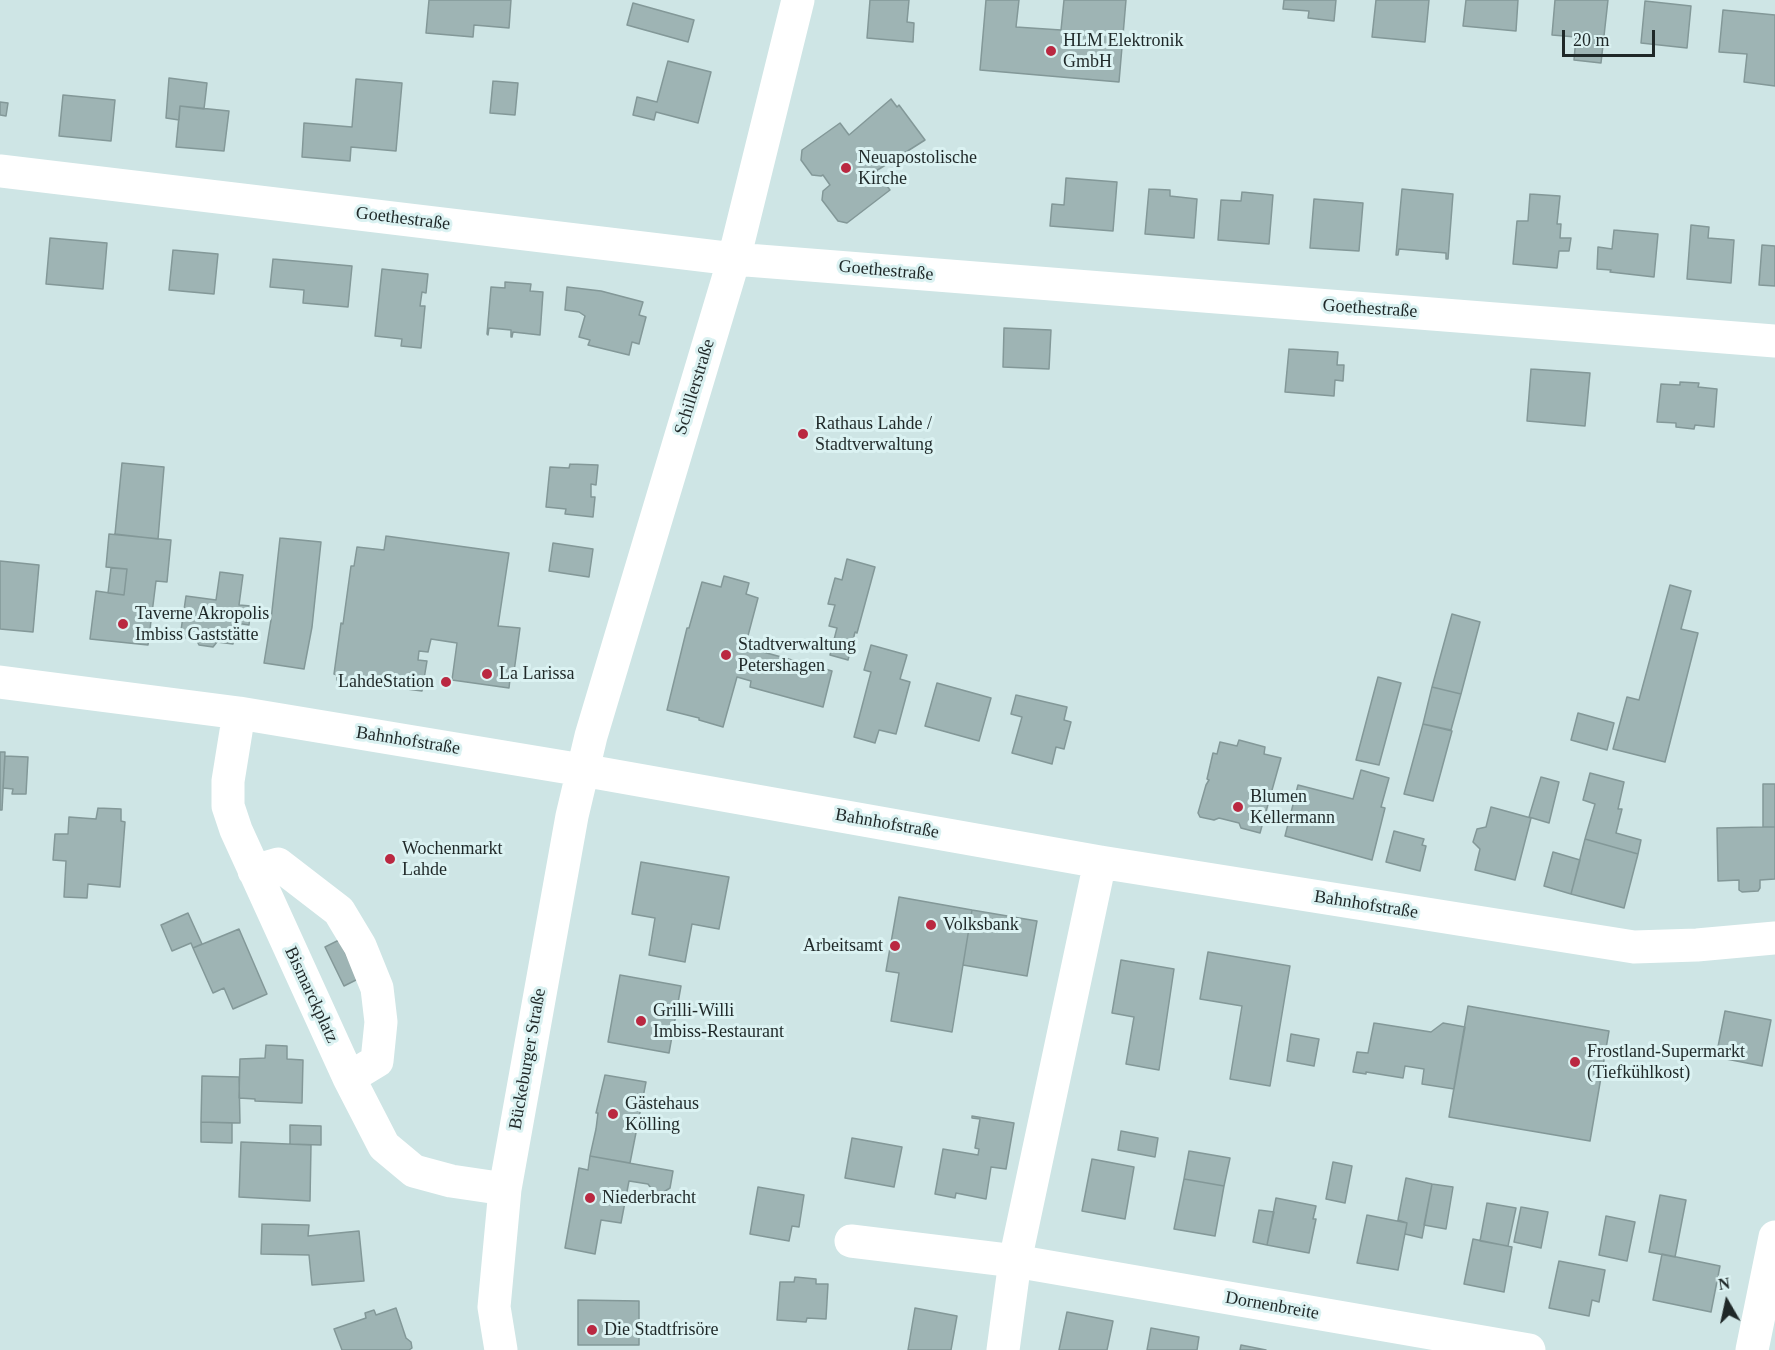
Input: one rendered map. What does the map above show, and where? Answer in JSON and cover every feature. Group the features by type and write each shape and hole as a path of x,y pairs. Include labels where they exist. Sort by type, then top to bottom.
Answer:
{"street":[{"name":"Schillerstraße","path":"582,770 734,259 798,0"},
{"name":"Goethestraße","path":"0,171 734,259 882,283 1775,341"},
{"name":"Bahnhofstraße","path":"0,682 239,713 582,770 1100,862 1634,947 1697,945 1775,938"},
{"name":"Bismarckplatz","path":"239,713 228,781 228,806 236,830 349,1078 384,1146 414,1171 451,1181 505,1188"},
{"name":"Bückeburger Straße","path":"501,1350 494,1307 505,1188 582,770"},
{"path":"1003,1350 1015,1261 1100,862"},
{"path":"254,871 278,864 339,911 360,946 377,988 381,1022 377,1061 349,1078"},
{"path":"1753,1350 1775,1237"},
{"name":"Dornenbreite","path":"851,1241 1015,1261 1529,1350"}],"building":[{"path":"429,0 511,0 509,28 474,25 473,37 426,33"},
{"path":"870,0 909,0 907,22 914,23 913,42 867,38"},
{"path":"986,0 1019,0 1016,27 1061,30 1064,0 1126,0 1119,82 980,70"},
{"path":"1284,0 1336,0 1334,21 1308,18 1309,11 1283,9"},
{"path":"1376,0 1429,0 1425,42 1372,37"},
{"path":"1466,0 1518,0 1516,31 1463,26"},
{"path":"1555,0 1608,0 1601,63 1574,60 1576,37 1552,35"},
{"path":"1645,1 1691,6 1687,48 1641,43"},
{"path":"633,3 694,20 688,42 627,25"},
{"path":"1723,10 1775,15 1775,86 1744,82 1747,54 1719,52"},
{"path":"668,61 711,72 698,123 656,112 654,120 633,115 637,97 657,102"},
{"path":"169,78 207,83 204,109 180,106 179,120 166,118"},
{"path":"356,79 402,83 396,151 351,147 350,161 302,157 304,123 352,127"},
{"path":"493,81 518,83 515,115 490,113"},
{"path":"63,95 115,100 111,141 59,136"},
{"path":"891,99 897,107 899,105 925,140 876,171 890,190 847,223 838,221 822,200 823,191 830,185 823,175 812,175 801,160 802,150 840,123 849,135"},
{"path":"0,102 8,103 6,116 0,115"},
{"path":"180,106 229,111 224,151 176,147"},
{"path":"1066,178 1117,182 1113,231 1050,226 1052,204 1064,205"},
{"path":"1149,189 1170,190 1170,196 1197,199 1194,238 1145,234"},
{"path":"1402,189 1453,194 1448,259 1446,259 1446,253 1399,249 1396,255"},
{"path":"1242,192 1273,195 1269,244 1218,240 1221,200 1241,201"},
{"path":"1530,194 1560,196 1557,224 1561,224 1560,238 1571,238 1569,251 1559,251 1557,268 1513,264 1517,221 1528,221"},
{"path":"1314,199 1363,203 1359,251 1310,248"},
{"path":"1691,225 1709,227 1708,238 1734,240 1731,283 1687,279"},
{"path":"1614,230 1658,234 1654,277 1597,269 1598,247 1612,249"},
{"path":"50,238 107,243 103,289 46,284"},
{"path":"1762,245 1775,246 1775,286 1759,285"},
{"path":"173,250 218,254 214,294 169,290"},
{"path":"273,259 352,266 348,307 303,303 304,290 270,287"},
{"path":"382,269 428,274 426,293 422,292 420,306 425,306 421,348 401,346 402,339 375,336"},
{"path":"505,282 531,284 530,291 543,292 540,335 513,332 511,337 511,330 489,328 487,334 491,287 505,288"},
{"path":"567,287 601,291 643,302 639,315 646,317 639,344 632,342 629,355 588,345 590,340 579,337 585,316 579,312 565,310"},
{"path":"1004,328 1051,330 1049,369 1003,367"},
{"path":"1289,349 1338,352 1337,365 1344,365 1343,381 1335,380 1334,396 1285,392"},
{"path":"1531,369 1590,373 1585,426 1527,421"},
{"path":"1680,382 1699,383 1698,387 1717,389 1714,427 1695,425 1694,429 1676,427 1676,423 1657,422 1661,384 1680,385"},
{"path":"122,463 164,467 158,539 115,534"},
{"path":"570,464 598,465 596,485 591,484 591,497 595,497 593,517 565,514 566,509 546,507 550,467 569,468"},
{"path":"109,534 171,540 167,582 156,581 148,645 90,639 96,591 124,595 127,569 106,567"},
{"path":"386,536 509,553 498,626 520,628 513,679 510,679 509,688 452,680 457,643 431,639 428,652 419,651 418,660 427,661 422,691 337,680 337,675 334,674 341,623 343,624 351,566 354,566 357,547 384,550"},
{"path":"280,538 321,542 312,627 304,669 264,663"},
{"path":"553,543 593,549 589,577 549,571"},
{"path":"847,559 875,567 848,660 830,655 837,628 829,626 835,605 828,604 835,578 842,580"},
{"path":"0,561 39,565 33,632 0,629"},
{"path":"111,568 127,569 124,595 108,593"},
{"path":"220,572 243,575 239,605 251,606 249,625 236,623 233,644 217,642 213,647 199,645 196,639 180,637 186,596 216,600"},
{"name":"Stadtverwaltung Petershagen","path":"724,576 749,583 746,594 758,598 745,647 832,671 823,707 750,687 751,681 737,677 723,727 667,710 687,628 689,628 702,582 721,587"},
{"path":"1670,585 1691,591 1681,629 1698,633 1665,762 1613,749 1627,697 1639,700"},
{"path":"1452,614 1480,622 1461,694 1432,687"},
{"path":"871,645 907,655 900,679 910,682 896,734 879,730 875,743 854,737 871,672 864,670"},
{"path":"1378,677 1401,683 1379,765 1356,760"},
{"path":"937,683 991,698 979,741 925,726"},
{"path":"1432,687 1461,694 1451,730 1423,724"},
{"path":"1016,695 1067,707 1064,720 1071,722 1064,749 1056,747 1052,764 1012,753 1022,717 1011,714"},
{"path":"1578,713 1614,723 1607,750 1571,740"},
{"path":"1423,724 1452,731 1433,801 1404,794"},
{"path":"1239,740 1265,747 1264,754 1281,758 1260,833 1241,828 1239,823 1219,818 1214,820 1200,817 1198,813 1209,780 1207,779 1213,753 1217,754 1220,742 1237,746"},
{"path":"0,752 5,752 2,810 0,810"},
{"path":"5,756 28,757 26,794 12,794 13,789 3,788"},
{"path":"1361,770 1389,778 1381,807 1385,808 1372,860 1285,836 1298,785 1353,799"},
{"path":"1590,773 1624,782 1618,809 1622,809 1616,833 1641,840 1638,854 1585,839 1595,804 1583,800"},
{"path":"1541,777 1559,782 1549,823 1529,817"},
{"path":"1763,784 1775,784 1775,827 1763,827"},
{"path":"1491,807 1531,818 1515,880 1475,870 1480,849 1473,842 1477,829 1486,827"},
{"path":"98,808 121,809 121,821 125,822 120,887 88,884 87,898 64,897 66,861 53,860 55,834 68,834 69,817 96,819"},
{"path":"1775,827 1775,879 1760,880 1758,891 1742,892 1739,890 1739,880 1718,881 1717,828"},
{"path":"1394,831 1424,839 1422,845 1426,846 1420,871 1386,862"},
{"path":"1585,839 1638,854 1624,908 1571,894"},
{"path":"1553,852 1580,860 1571,894 1544,886"},
{"path":"641,862 729,877 719,929 692,924 685,962 649,955 655,918 632,914"},
{"path":"899,897 972,910 952,1032 891,1021 899,973 886,971"},
{"path":"972,910 1037,921 1027,976 963,965"},
{"path":"188,913 202,944 193,948 191,943 172,951 161,925"},
{"path":"239,929 267,994 233,1009 224,988 213,993 193,948"},
{"path":"339,940 358,979 344,986 325,947"},
{"path":"1208,952 1290,966 1270,1086 1230,1079 1242,1006 1200,999"},
{"path":"1121,960 1174,969 1159,1070 1126,1064 1134,1017 1112,1013"},
{"path":"620,975 681,986 669,1053 608,1042"},
{"path":"1468,1006 1609,1031 1590,1141 1449,1117"},
{"path":"1725,1011 1771,1020 1762,1066 1716,1057"},
{"path":"1374,1023 1431,1032 1443,1023 1465,1027 1454,1089 1422,1084 1424,1069 1405,1066 1403,1078 1353,1072 1357,1052 1368,1053"},
{"path":"1291,1034 1319,1039 1314,1066 1287,1061"},
{"path":"266,1045 287,1046 287,1059 303,1060 302,1103 239,1098 240,1059 265,1058"},
{"path":"605,1075 646,1082 630,1163 590,1156 596,1129 598,1113 596,1113"},
{"path":"202,1076 239,1077 240,1123 201,1122"},
{"path":"972,1116 1014,1123 1006,1169 991,1167 986,1199 956,1193 955,1198 935,1194 943,1149 978,1155 979,1149 975,1148 980,1119 972,1118"},
{"path":"201,1122 232,1123 232,1143 201,1142"},
{"path":"290,1125 321,1126 321,1145 290,1144"},
{"path":"1121,1131 1158,1138 1155,1157 1118,1150"},
{"path":"852,1138 902,1147 894,1187 845,1178"},
{"path":"241,1142 311,1145 310,1201 239,1197"},
{"path":"1189,1151 1230,1158 1224,1186 1184,1179"},
{"path":"590,1156 673,1171 670,1188 662,1193 653,1191 648,1184 629,1181 621,1223 601,1220 595,1254 565,1248 579,1168 588,1170"},
{"path":"1092,1159 1134,1167 1125,1219 1082,1211"},
{"path":"1333,1162 1352,1166 1345,1203 1326,1199"},
{"path":"1406,1178 1432,1184 1422,1238 1405,1234 1407,1223 1398,1220"},
{"path":"1184,1179 1224,1186 1215,1236 1174,1229"},
{"path":"1432,1184 1453,1187 1446,1229 1424,1225"},
{"path":"758,1187 804,1195 799,1227 792,1226 789,1241 750,1234"},
{"path":"1660,1195 1686,1200 1675,1257 1649,1252"},
{"path":"1276,1198 1316,1206 1313,1219 1316,1219 1309,1253 1267,1245"},
{"path":"1487,1203 1516,1208 1508,1246 1480,1241"},
{"path":"1521,1207 1548,1212 1541,1248 1514,1242"},
{"path":"1259,1210 1274,1212 1267,1245 1253,1242"},
{"path":"1367,1215 1407,1223 1398,1270 1357,1263"},
{"path":"1606,1216 1635,1222 1627,1261 1599,1255"},
{"path":"262,1224 309,1225 308,1236 359,1231 364,1281 312,1285 309,1255 261,1254"},
{"path":"1473,1239 1512,1247 1504,1292 1464,1284"},
{"path":"1662,1254 1720,1266 1711,1312 1653,1300"},
{"path":"1559,1261 1605,1270 1599,1302 1592,1300 1589,1316 1549,1308"},
{"path":"795,1277 816,1279 816,1284 828,1284 826,1319 807,1318 806,1322 777,1320 780,1282 794,1282"},
{"path":"578,1300 639,1301 639,1345 578,1345"},
{"path":"396,1308 406,1338 411,1342 412,1348 409,1350 342,1350 334,1329 366,1318 365,1313 374,1310 376,1315"},
{"path":"915,1308 957,1316 951,1350 908,1350"},
{"path":"1067,1312 1113,1321 1107,1350 1059,1350"},
{"path":"1151,1328 1199,1337 1197,1350 1147,1350"},
{"path":"1241,1345 1266,1350 1240,1350"}],"place":[{"name":"HLM Elektronik GmbH","path":"1051,51"},
{"name":"Neuapostolische Kirche","path":"846,168"},
{"name":"Rathaus Lahde / Stadtverwaltung","path":"803,434"},
{"name":"Taverne Akropolis Imbiss Gaststätte","path":"123,624"},
{"name":"Stadtverwaltung Petershagen","path":"726,655"},
{"name":"La Larissa","path":"487,674"},
{"name":"LahdeStation","path":"446,682"},
{"name":"Blumen Kellermann","path":"1238,807"},
{"name":"Wochenmarkt Lahde","path":"390,859"},
{"name":"Volksbank","path":"931,925"},
{"name":"Arbeitsamt","path":"895,946"},
{"name":"Grilli-Willi Imbiss-Restaurant","path":"641,1021"},
{"name":"Frostland-Supermarkt (Tiefkühlkost)","path":"1575,1062"},
{"name":"Gästehaus Kölling","path":"613,1114"},
{"name":"Niederbracht","path":"590,1198"},
{"name":"Die Stadtfrisöre","path":"592,1330"}]}
